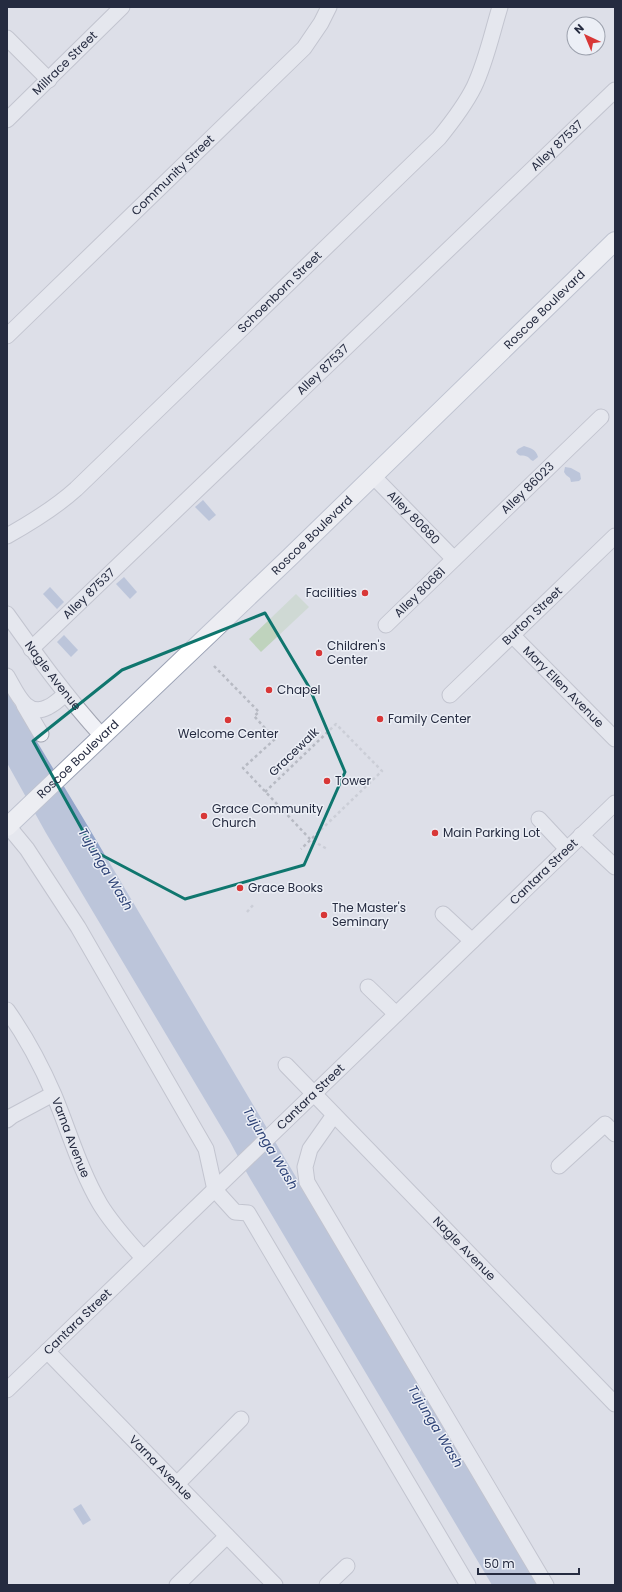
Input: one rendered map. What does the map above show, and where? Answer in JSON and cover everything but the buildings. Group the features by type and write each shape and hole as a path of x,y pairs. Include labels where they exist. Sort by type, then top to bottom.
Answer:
{"main road":[{"name":"Roscoe Boulevard","path":"10,824 373,476 615,241"}],"street":[{"name":"Millrace Street","path":"7,120 122,7"},
{"name":"Community Street","path":"7,336 304,48 321,23 329,7"},
{"name":"Schoenborn Street","path":"7,536 40,518 76,489 439,138 458,114 474,86 486,56 500,7"},
{"path":"7,38 49,80"},
{"name":"Alley 87537","path":"31,649 615,90"},
{"name":"Alley 86023","path":"454,559 601,418"},
{"name":"Alley 80680","path":"373,476 454,559"},
{"name":"Burton Street","path":"450,695 615,536"},
{"name":"Alley 80681","path":"386,625 454,559"},
{"name":"Nagle Avenue","path":"7,614 31,649 66,694 102,736"},
{"name":"Mary Ellen Avenue","path":"512,635 615,739"},
{"path":"7,676 41,734"},
{"path":"24,705 32,710 41,710 49,707 66,694"},
{"name":"Cantara Street","path":"7,1390 615,803"},
{"path":"539,819 567,849"},
{"path":"10,824 78,927 203,1142 206,1149 215,1190 235,1212 248,1213 468,1585"},
{"path":"581,835 615,867"},
{"path":"443,914 472,941"},
{"path":"368,987 396,1014"},
{"name":"Varna Avenue","path":"7,1010 24,1034 53,1094 86,1178 115,1227 143,1258"},
{"name":"Nagle Avenue","path":"286,1065 614,1402"},
{"path":"7,1120 53,1094"},
{"path":"334,1115 310,1149 305,1167 307,1182 546,1585"},
{"path":"559,1166 605,1124 615,1134"},
{"name":"Varna Avenue","path":"47,1351 275,1585"},
{"path":"177,1484 241,1419"},
{"path":"178,1585 227,1536"},
{"path":"327,1585 347,1566"}],"path":[{"path":"214,666 259,712 254,716 275,739 243,768 310,839 327,849"},
{"name":"Gracewalk","path":"265,792 336,724 382,771 310,839"},
{"path":"301,848 310,839"},
{"path":"247,912 254,904"}],"highlighted area":[{"path":"265,613 309,687 345,772 304,865 185,899 94,851 33,741 122,670"}],"green space":[{"path":"296,594 309,607 261,652 249,639"}],"water":[{"path":"524,446 531,448 538,457 533,461 526,456 517,454 516,452 518,449"},
{"path":"565,467 571,468 580,473 581,479 579,481 571,482 570,478 564,472"},
{"path":"203,500 216,515 209,521 195,507"},
{"path":"124,577 137,592 130,599 116,584"},
{"path":"50,587 64,602 57,609 43,594"},
{"path":"64,635 78,650 71,657 57,642"},
{"name":"Tujunga Wash","path":"7,692 538,1585 492,1585 248,1175 229,1140 46,833 7,763"},
{"path":"81,1504 91,1520 83,1525 73,1509"}],"place":[{"name":"Facilities","path":"365,593"},
{"name":"Children's Center","path":"319,653"},
{"name":"Chapel","path":"269,690"},
{"name":"Family Center","path":"380,719"},
{"name":"Welcome Center","path":"228,720"},
{"name":"Tower","path":"327,781"},
{"name":"Grace Community Church","path":"204,816"},
{"name":"Main Parking Lot","path":"435,833"},
{"name":"Grace Books","path":"240,888"},
{"name":"The Master's Seminary","path":"324,915"}]}
